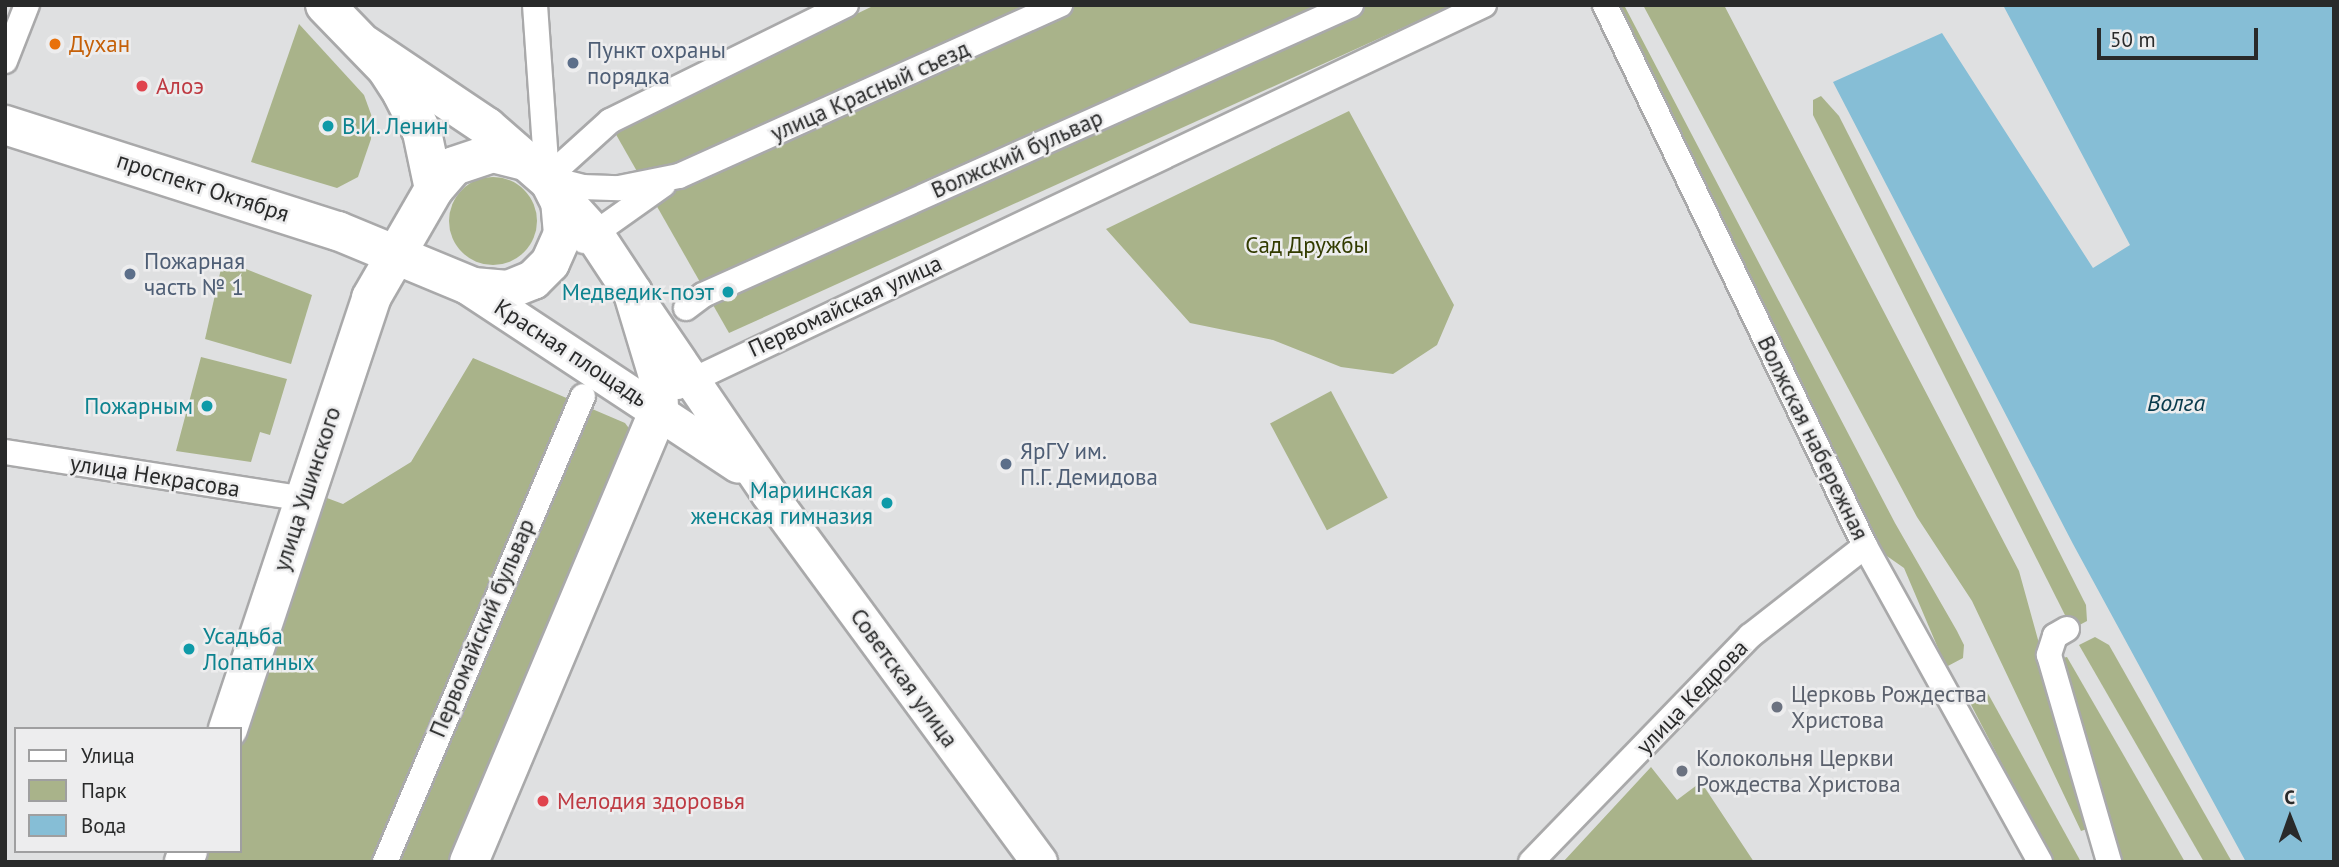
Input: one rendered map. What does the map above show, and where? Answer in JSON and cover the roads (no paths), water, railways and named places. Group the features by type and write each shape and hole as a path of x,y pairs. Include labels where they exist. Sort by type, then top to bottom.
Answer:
{"main road":[{"path":"325,5 365,45"},
{"name":"Красная площадь","path":"365,45 487,127 545,178 594,234 633,293 657,376 659,409"},
{"name":"Красная площадь","path":"365,45 411,108 422,132 435,257 460,282"},
{"name":"проспект Октября","path":"5,125 338,231 398,255"},
{"name":"Красная площадь","path":"543,271 508,290 482,290 398,255 429,200 454,166 480,155 506,154 545,178"},
{"path":"543,271 563,234 545,178"},
{"path":"338,231 394,221 429,200"},
{"path":"338,231 361,253 370,270 371,299"},
{"name":"улица Ушинского","path":"229,727 371,299 398,255"},
{"name":"Первомайская улица","path":"469,862 659,409"}],"street":[{"path":"5,61 27,5"},
{"path":"535,5 545,178"},
{"path":"545,178 610,121 846,5"},
{"name":"улица Красный съезд","path":"679,176 1060,5"},
{"name":"Волжский бульвар","path":"686,308 703,295 1351,5"},
{"name":"Первомайская улица","path":"659,409 669,394 691,379 1484,5"},
{"name":"Волжская набережная","path":"1605,5 1865,545 2040,862"},
{"name":"Красная площадь","path":"545,178 582,187 619,188 679,176"},
{"name":"Красная площадь","path":"543,271 679,176"},
{"name":"Красная площадь","path":"460,282 659,409"},
{"name":"Советская улица","path":"633,293 769,494 1039,862"},
{"name":"Первомайский бульвар","path":"385,862 583,396"},
{"name":"Советская улица","path":"659,409 720,450 769,494"},
{"name":"улица Некрасова","path":"5,452 304,499"},
{"name":"улица Кедрова","path":"1531,862 1750,636 1865,545"},
{"path":"2067,629 2055,636 2049,655 2109,862"}],"water":[{"name":"Волга","path":"2003,5 2334,5 2334,862 2246,862 2073,544 1833,82 1942,33 2093,268 2130,245"}],"place":[{"name":"Духан","path":"55,44"},
{"name":"Пункт охраны порядка","path":"573,63"},
{"name":"Алоэ","path":"142,86"},
{"name":"В.И. Ленин","path":"328,126"},
{"name":"Пожарная часть № 1","path":"130,274"},
{"name":"Медведик-поэт","path":"728,292"},
{"name":"Пожарным","path":"207,406"},
{"name":"ЯрГУ им. П.Г. Демидова","path":"1006,464"},
{"name":"Мариинская женская гимназия","path":"887,503"},
{"name":"Усадьба Лопатиных","path":"189,649"},
{"name":"Церковь Рождества Христова","path":"1777,707"},
{"name":"Колокольня Церкви Рождества Христова","path":"1682,771"},
{"name":"Мелодия здоровья","path":"543,801"}],"park label":[{"name":"Сад Дружбы","path":"1307,245"}]}
